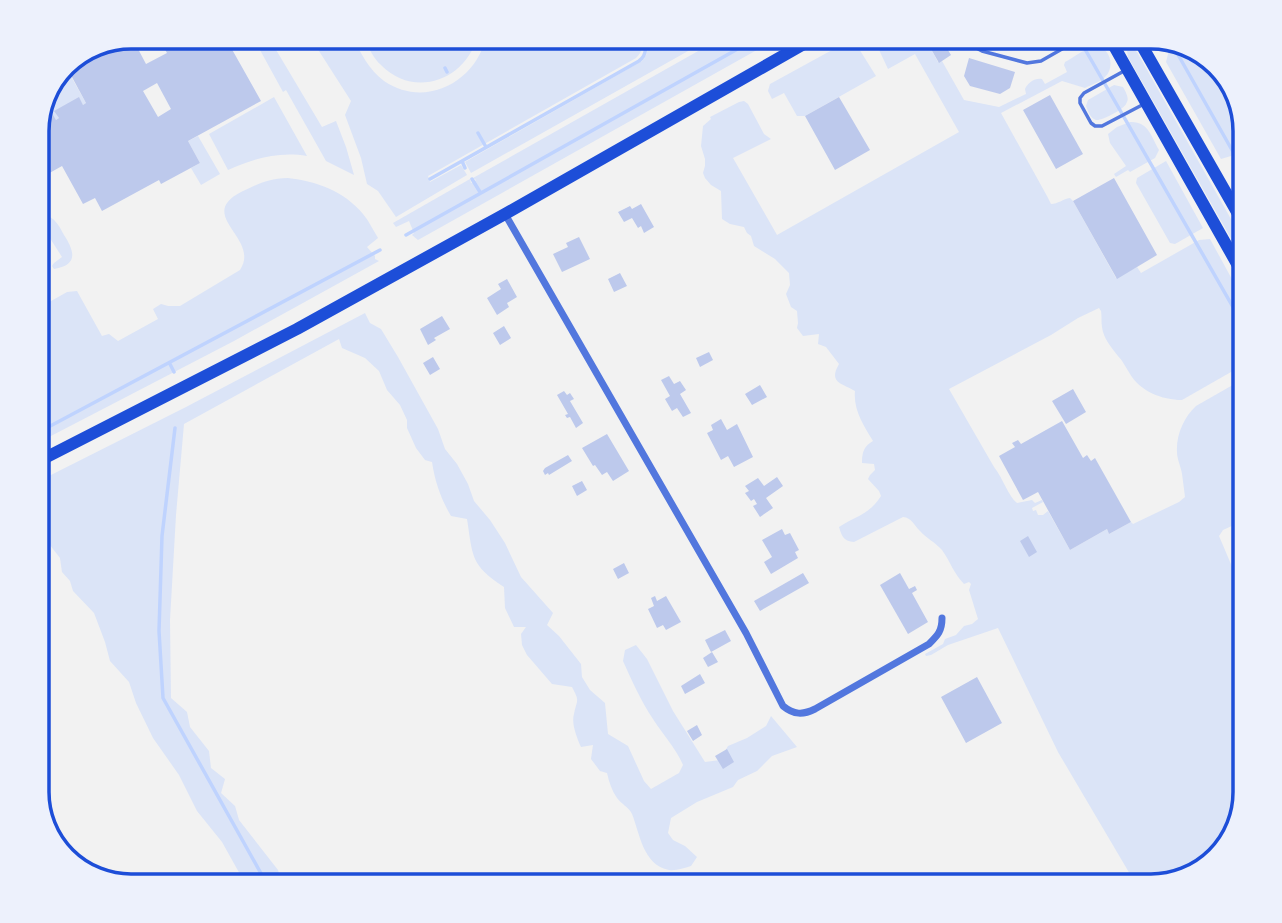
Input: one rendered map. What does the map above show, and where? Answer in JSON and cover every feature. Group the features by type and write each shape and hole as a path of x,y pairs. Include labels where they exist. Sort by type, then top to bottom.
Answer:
{"main road":[{"path":"49,456 296,330 795,49"},
{"path":"1116,49 1233,257"},
{"path":"1144,49 1233,205"}],"street":[{"path":"505,214 746,633 783,706 797,713 815,709 929,644 939,634 942,618"}],"lane":[{"path":"978,49 1027,63 1041,61 1062,49"},
{"path":"1127,69 1084,93 1080,98 1091,123 1102,126 1146,103"}],"shaded area":[{"path":"276,49 322,127 336,121 354,175 326,161 260,50"},
{"path":"318,49 359,49 374,72 384,81 400,89 416,92 432,91 460,78 472,67 482,49 642,49 636,58 428,176 430,182 461,165 467,175 396,217 378,191 367,184 361,158 345,115 351,101"},
{"path":"370,49 472,49 462,64 450,74 423,82 408,81 394,75 376,59"},
{"path":"648,49 692,49 471,173 465,162 642,61"},
{"path":"702,49 759,49 418,240 412,235 414,233 409,221 396,227 393,223 470,179 471,183 474,182 476,180 473,178"},
{"path":"834,49 859,49 876,76 805,116 797,116 784,93 772,99 768,91 770,84"},
{"path":"879,49 931,49 938,62 942,61 964,100 999,107 1026,94 1025,89 1034,80 1042,79 1045,84 1067,72 1065,62 1084,51 1105,50 1111,64 1108,73 1101,80 1085,88 1062,81 1001,113 1051,204 1070,198 1073,201 1116,278 1137,267 1141,273 1199,240 1210,239 1233,281 1233,371 1182,400 1152,393 1134,380 1106,339 1099,308 949,389 1014,500 1017,503 1032,500 1035,503 1042,500 1043,502 1032,508 1033,511 1043,515 1048,511 1070,550 1107,529 1109,534 1185,497 1177,452 1179,433 1184,421 1196,406 1233,385 1233,525 1223,530 1219,536 1233,569 1231,808 1224,828 1205,854 1172,871 1130,874 1058,752 998,628 948,645 926,656 925,654 943,644 945,639 956,635 964,626 978,619 969,590 971,584 964,584 957,576 942,550 910,520 903,517 854,542 842,536 839,527 867,511 881,496 868,479 875,470 874,464 862,463 864,450 873,441 857,411 855,391 836,379 839,364 826,347 818,344 819,334 803,336 797,328 797,311 791,307 786,294 790,285 789,273 775,259 754,246 744,227 722,219 721,191 711,185 703,173 703,126 710,117 744,101 764,134 771,139 733,158 777,235 959,132 915,54 888,69"},
{"path":"1133,49 1137,52 1233,223 1233,242 1128,57 1127,51"},
{"path":"1169,51 1177,53 1201,66 1212,76 1229,107 1233,155 1221,159 1166,62"},
{"path":"71,76 86,103 83,105 79,98 55,111 59,118 56,120 52,110"},
{"path":"1114,85 1123,87 1128,98 1126,104 1108,117 1094,119 1086,106 1088,100"},
{"path":"274,97 307,156 266,157 228,170 209,134"},
{"path":"1130,122 1145,127 1159,150 1155,158 1116,177 1114,174 1126,166 1110,143 1108,134"},
{"path":"198,136 220,174 201,185 191,168 200,163 188,141"},
{"path":"1166,161 1203,228 1175,244 1170,243 1136,183 1137,178"},
{"path":"288,178 309,182 329,188 347,199 365,217 378,238 367,247 379,261 234,341 49,437 49,302 67,292 77,291 102,336 109,334 118,341 158,319 153,309 161,304 180,306 240,270 244,258 243,248 226,219 224,210 229,201 241,192 274,179"},
{"path":"49,217 56,222 72,252 71,261 54,269 54,263 62,257 49,237"},
{"path":"365,313 370,323 381,329 398,357 438,429 445,449 468,484 474,501 505,543 521,577 553,613 547,625 581,664 582,677 590,690 605,703 608,734 628,746 644,781 651,789 679,773 683,765 645,705 623,661 625,650 636,645 647,659 673,711 705,762 720,760 728,746 766,726 771,716 797,747 772,756 757,771 738,780 733,787 697,802 671,818 668,833 673,840 697,857 691,866 669,870 653,862 640,839 631,812 615,795 607,773 600,771 591,759 593,745 581,747 574,726 577,700 572,687 552,684 527,655 521,634 526,627 514,627 505,608 504,587 485,572 475,559 467,519 451,516 439,490 432,462 425,460 416,448 400,405 387,390 379,371 365,358 342,348 339,339 184,424 170,620 171,698 187,712 190,727 209,751 211,768 225,779 221,793 235,806 239,820 279,874 240,874 222,842 197,811 179,775 153,738 129,682 110,661 94,613 73,591 70,581 62,572 60,558 49,544 49,476"}],"building":[{"path":"132,49 138,49 146,64 167,53 165,49 232,49 261,101 188,141 200,163 161,184 159,180 102,211 95,198 83,204 62,166 49,173 52,112 56,120 59,118 54,111 79,97 83,105 86,103 71,75 90,60 105,53","holes":["157,83 171,109 158,117 143,91"]},
{"path":"931,49 947,49 951,55 939,63"},
{"path":"969,58 1015,72 1010,88 1000,94 970,86 964,76"},
{"path":"1050,95 1083,154 1056,169 1023,110"},
{"path":"839,97 870,150 835,170 805,116"},
{"path":"1114,178 1157,255 1117,279 1073,201"},
{"path":"641,204 654,227 644,233 632,218 624,222 618,212"},
{"path":"579,237 590,259 562,272 553,254 568,247 566,243"},
{"path":"620,273 627,286 614,292 608,279"},
{"path":"507,279 517,297 507,303 509,307 497,315 487,298 501,289 498,284"},
{"path":"442,316 450,329 434,338 436,340 428,345 420,329"},
{"path":"504,326 511,338 500,345 493,333"},
{"path":"709,352 713,360 700,367 696,358"},
{"path":"433,357 440,369 430,375 423,363"},
{"path":"669,376 674,384 680,381 686,390 680,394 691,413 683,417 677,408 672,411 665,399 670,396 661,380"},
{"path":"760,385 767,397 752,405 745,394"},
{"path":"1073,389 1086,412 1066,424 1052,401"},
{"path":"564,391 567,395 570,393 574,399 570,401 583,423 576,428 570,417 565,415 568,414 557,395"},
{"path":"721,419 727,430 737,424 753,457 734,467 728,456 721,460 707,433 713,430 711,425"},
{"path":"1062,421 1083,458 1087,455 1091,461 1095,458 1131,522 1109,534 1107,529 1070,550 1038,492 1023,500 999,456 1015,447 1012,443 1018,440 1021,444"},
{"path":"607,434 629,471 613,481 607,472 602,475 595,465 593,466 582,448"},
{"path":"568,455 572,461 545,475 545,468"},
{"path":"777,477 783,486 766,498 773,508 760,517 753,506 757,504 754,499 751,501 745,493 749,491 745,486 758,478 764,486"},
{"path":"582,481 587,490 577,496 572,486"},
{"path":"782,529 785,535 790,533 799,550 795,552 798,558 771,574 764,562 772,557 762,540"},
{"path":"1028,536 1037,552 1029,557 1020,541"},
{"path":"624,563 629,573 618,579 613,569"},
{"path":"803,573 809,583 760,611 754,601"},
{"path":"900,573 909,589 915,586 917,590 912,593 928,622 908,634 880,585"},
{"path":"655,596 657,601 666,596 681,622 666,630 663,625 657,628 648,609 654,606 651,598"},
{"path":"725,630 731,641 711,652 705,640"},
{"path":"712,652 718,662 708,667 703,658"},
{"path":"700,674 705,683 685,694 681,686"},
{"path":"977,677 1002,723 966,743 941,697"},
{"path":"697,725 702,735 693,741 687,731"},
{"path":"727,749 734,762 723,769 715,756"}],"waterway":[{"path":"465,168 462,161 639,61 644,56 645,49"},
{"path":"406,235 738,49"},
{"path":"1085,49 1233,307"},
{"path":"1177,53 1233,152"},
{"path":"445,68 447,72"},
{"path":"478,133 486,147"},
{"path":"430,179 462,161"},
{"path":"472,179 480,192"},
{"path":"49,427 380,250"},
{"path":"170,364 174,372"},
{"path":"175,428 162,536 159,631 163,698 261,874"}]}
